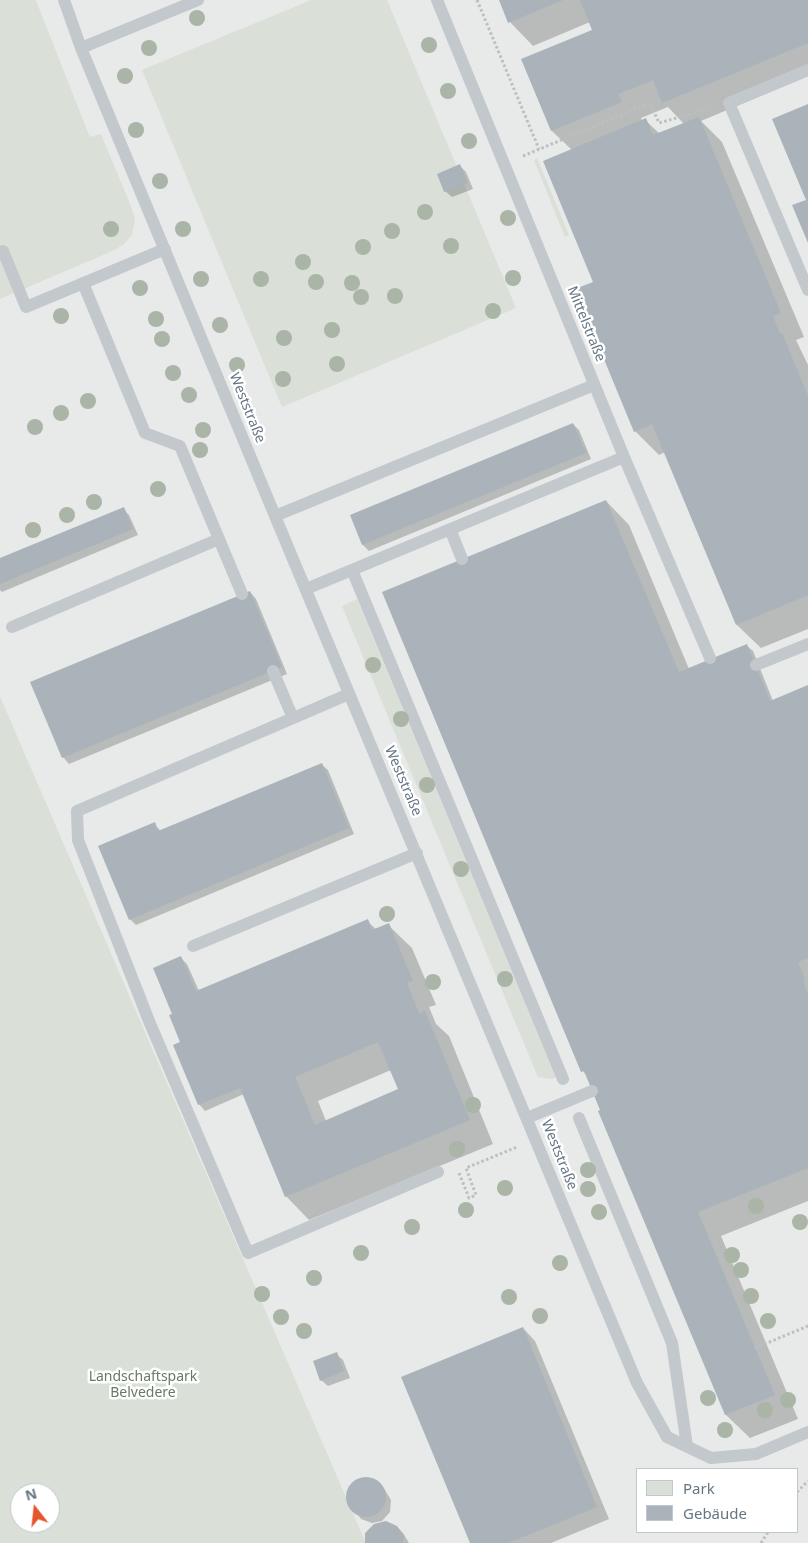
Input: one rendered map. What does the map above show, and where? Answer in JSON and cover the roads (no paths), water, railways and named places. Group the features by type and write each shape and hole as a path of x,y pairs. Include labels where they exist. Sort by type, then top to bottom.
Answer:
{"lane":[{"name":"Weststraße","path":"64,0 81,48 637,1383 668,1437 710,1458 756,1454 808,1432"},
{"path":"81,48 198,0"},
{"name":"Mittelstraße","path":"437,0 594,385 710,658"},
{"path":"808,70 729,103 808,290"},
{"path":"3,251 26,307 165,249"},
{"path":"83,284 145,433 180,446 242,594"},
{"path":"275,516 594,385"},
{"path":"306,589 624,457"},
{"path":"450,529 462,559"},
{"path":"12,627 219,539"},
{"path":"352,570 563,1079"},
{"path":"756,666 808,644"},
{"path":"273,671 293,718"},
{"path":"349,694 77,811 78,840 149,1021 248,1253 438,1172"},
{"path":"193,946 417,854"},
{"path":"527,1118 592,1091"},
{"path":"579,1118 672,1342 687,1446"}],"park label":[{"name":"Landschaftspark Belvedere","path":"143,1385"}]}
